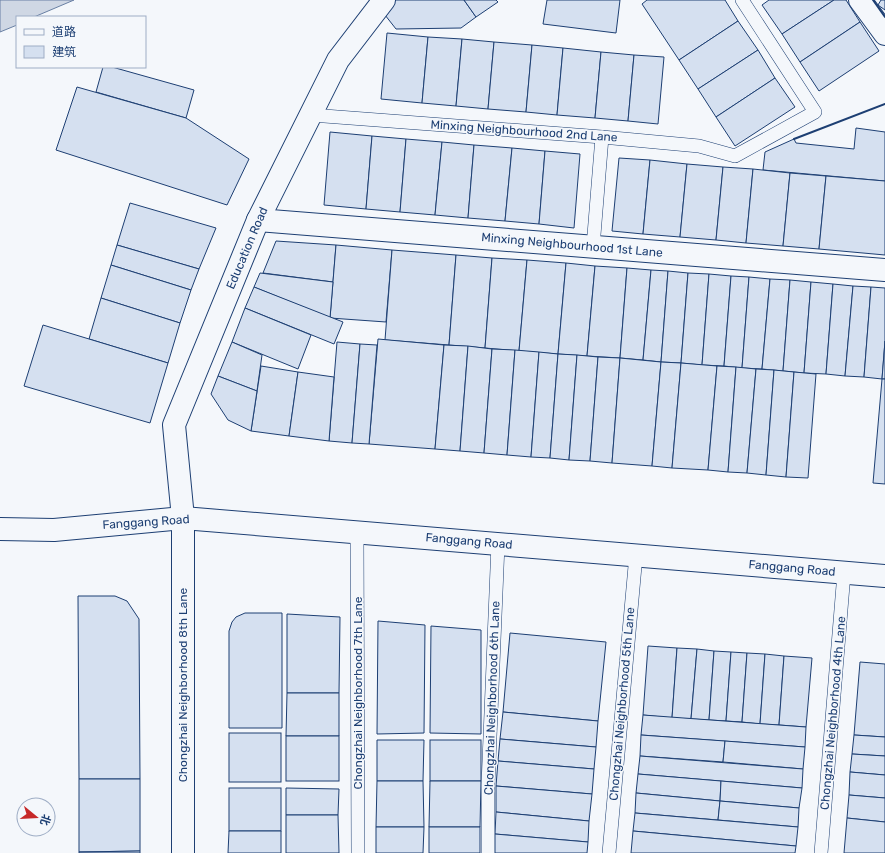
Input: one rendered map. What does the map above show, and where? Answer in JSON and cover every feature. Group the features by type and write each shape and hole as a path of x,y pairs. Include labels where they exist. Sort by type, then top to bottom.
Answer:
{"street":[{"name":"Education Road","path":"183,518 174,424 258,220 338,60 384,0"},
{"path":"860,0 885,34"},
{"name":"Minxing Neighbourhood 1st Lane","path":"258,220 885,270"},
{"name":"Fanggang Road","path":"0,529 54,530 183,518 885,576"},
{"name":"Chongzhai Neighborhood 8th Lane","path":"183,518 183,853"}],"lane":[{"name":"Minxing Neighbourhood 2nd Lane","path":"311,114 602,136 700,146 735,156 815,112 742,0"},
{"path":"593,246 602,136"},
{"name":"Chongzhai Neighborhood 7th Lane","path":"357,532 358,853"},
{"name":"Chongzhai Neighborhood 6th Lane","path":"488,853 488,785 498,544"},
{"name":"Chongzhai Neighborhood 5th Lane","path":"609,853 636,555"},
{"name":"Chongzhai Neighborhood 4th Lane","path":"821,853 844,573"}],"shaded area":[{"path":"0,0 74,0 36,16 16,16 16,25 0,32"}],"building":[{"path":"395,0 464,0 476,17 461,28 396,29 385,15"},
{"path":"464,0 496,0 498,2 476,17"},
{"path":"547,0 620,0 616,33 543,24"},
{"path":"647,0 725,0 738,21 679,60 642,4"},
{"path":"769,0 834,0 782,34 762,5"},
{"path":"834,0 846,0 860,22 800,62 782,34"},
{"path":"881,0 885,0 885,10 878,5"},
{"path":"738,21 758,50 698,89 679,60"},
{"path":"860,22 879,51 819,91 800,62"},
{"path":"387,33 428,37 422,103 381,99"},
{"path":"428,37 462,39 456,106 422,103"},
{"path":"462,39 494,42 488,109 456,106"},
{"path":"494,42 532,45 526,112 488,109"},
{"path":"532,45 563,48 557,115 526,112"},
{"path":"563,48 601,52 595,118 557,115"},
{"path":"758,50 775,78 716,117 698,89"},
{"path":"601,52 634,55 628,121 595,118"},
{"path":"634,55 664,57 658,124 628,121"},
{"path":"103,68 116,68 194,90 186,118 96,92"},
{"path":"775,78 795,107 735,146 716,117"},
{"path":"77,87 186,118 249,159 227,205 56,150"},
{"path":"856,128 885,132 885,181 763,170 765,152 794,139 796,143 854,149"},
{"path":"330,132 372,136 366,209 324,205"},
{"path":"372,136 406,139 400,212 366,209"},
{"path":"406,139 442,142 435,215 400,212"},
{"path":"442,142 474,145 468,218 435,215"},
{"path":"474,145 512,148 505,221 468,218"},
{"path":"512,148 545,151 539,224 505,221"},
{"path":"545,151 580,154 574,228 539,224"},
{"path":"619,158 650,160 643,234 612,231"},
{"path":"650,160 687,164 680,237 643,234"},
{"path":"687,164 723,167 716,240 680,237"},
{"path":"723,167 753,169 746,243 716,240"},
{"path":"753,169 790,173 783,246 746,243"},
{"path":"790,173 826,176 819,249 783,246"},
{"path":"826,176 885,181 885,255 819,249"},
{"path":"130,203 216,228 199,269 117,245"},
{"path":"276,241 336,245 333,282 263,273"},
{"path":"117,245 199,269 191,290 111,265"},
{"path":"336,245 392,250 386,322 330,318"},
{"path":"392,250 456,255 449,345 385,340"},
{"path":"456,255 492,258 485,348 449,345"},
{"path":"492,258 527,260 519,351 485,348"},
{"path":"527,260 566,263 558,354 519,351"},
{"path":"566,263 595,266 587,356 558,354"},
{"path":"111,265 191,290 180,323 101,298"},
{"path":"595,266 627,268 620,358 587,356"},
{"path":"627,268 651,270 643,360 620,358"},
{"path":"651,270 668,271 661,362 643,360"},
{"path":"668,271 688,273 681,363 661,362"},
{"path":"260,273 333,282 330,318 254,287"},
{"path":"688,273 709,274 702,365 681,363"},
{"path":"709,274 731,276 724,366 702,365"},
{"path":"731,276 749,277 742,368 724,366"},
{"path":"749,277 770,279 762,369 742,368"},
{"path":"770,279 790,280 783,371 762,369"},
{"path":"790,280 811,282 804,373 783,371"},
{"path":"811,282 833,284 826,374 804,373"},
{"path":"833,284 853,286 845,376 826,374"},
{"path":"853,286 871,287 864,377 845,376"},
{"path":"254,287 343,322 334,344 245,308"},
{"path":"871,287 885,288 885,341 882,379 864,377"},
{"path":"101,298 180,323 168,363 89,339"},
{"path":"245,308 311,335 298,369 232,342"},
{"path":"43,325 168,363 150,423 24,386"},
{"path":"378,339 444,345 435,449 369,444"},
{"path":"885,341 885,379 882,379"},
{"path":"232,342 262,355 257,391 218,376"},
{"path":"337,342 360,344 352,443 329,441"},
{"path":"360,344 377,345 369,444 352,443"},
{"path":"444,345 468,346 460,451 435,449"},
{"path":"468,346 492,349 484,453 460,451"},
{"path":"492,349 515,350 507,455 484,453"},
{"path":"515,350 539,352 531,457 507,455"},
{"path":"539,352 558,354 550,458 531,457"},
{"path":"558,354 577,355 569,460 550,458"},
{"path":"577,355 598,357 590,461 569,460"},
{"path":"598,357 620,358 612,463 590,461"},
{"path":"620,358 661,362 652,466 612,463"},
{"path":"661,362 681,363 672,468 652,466"},
{"path":"681,363 717,366 708,470 672,468"},
{"path":"261,366 298,372 289,436 251,431"},
{"path":"717,366 736,367 728,472 708,470"},
{"path":"736,367 756,369 747,473 728,472"},
{"path":"756,369 774,370 766,475 747,473"},
{"path":"774,370 794,372 786,477 766,475"},
{"path":"298,372 334,377 329,441 289,436"},
{"path":"794,372 816,374 808,478 786,477"},
{"path":"218,376 257,391 251,431 228,420 211,394"},
{"path":"882,379 885,379 885,484 873,483"},
{"path":"78,596 115,596 127,601 139,619 140,779 79,779"},
{"path":"245,613 282,613 282,728 229,728 229,631 232,622 236,617"},
{"path":"287,614 340,617 339,693 287,693"},
{"path":"378,621 425,625 424,733 377,734"},
{"path":"431,626 481,630 481,734 430,733"},
{"path":"510,633 606,642 598,721 503,712"},
{"path":"648,646 677,648 672,718 643,715"},
{"path":"677,648 697,649 691,719 672,718"},
{"path":"697,649 714,651 709,720 691,719"},
{"path":"714,651 731,652 726,721 709,720"},
{"path":"731,652 747,653 742,722 726,721"},
{"path":"747,653 765,654 760,724 742,722"},
{"path":"765,654 784,656 779,725 760,724"},
{"path":"784,656 812,658 806,727 779,725"},
{"path":"860,662 885,664 885,737 854,735"},
{"path":"287,693 339,693 339,736 286,736"},
{"path":"503,712 598,721 596,747 500,739"},
{"path":"643,715 806,727 805,747 641,735"},
{"path":"229,733 281,733 281,782 229,782"},
{"path":"641,735 725,741 723,762 640,756"},
{"path":"854,735 885,737 885,756 852,754"},
{"path":"286,736 339,736 339,781 286,781"},
{"path":"500,739 596,747 594,769 498,761"},
{"path":"377,740 424,740 423,781 377,781"},
{"path":"430,740 481,740 481,781 430,781"},
{"path":"725,741 805,747 803,769 723,762"},
{"path":"852,754 885,756 885,775 850,772"},
{"path":"640,756 803,769 802,788 638,774"},
{"path":"498,761 594,769 592,794 496,786"},
{"path":"850,772 885,775 885,798 849,795"},
{"path":"638,774 721,781 720,801 636,793"},
{"path":"79,779 140,779 140,851 79,852"},
{"path":"377,781 423,781 424,827 376,827"},
{"path":"430,781 481,781 480,827 429,827"},
{"path":"721,781 802,788 799,808 720,801"},
{"path":"496,786 592,794 589,821 496,812"},
{"path":"229,788 281,788 281,831 229,831"},
{"path":"286,788 339,789 338,815 286,815"},
{"path":"636,793 720,801 718,820 635,813"},
{"path":"849,795 885,798 885,822 847,818"},
{"path":"720,801 799,808 798,827 718,820"},
{"path":"496,812 589,821 588,842 495,834"},
{"path":"635,813 798,827 796,846 633,831"},
{"path":"286,815 338,815 339,853 286,853"},
{"path":"847,818 885,822 885,853 844,853"},
{"path":"376,827 424,827 423,853 376,853"},
{"path":"429,827 480,827 480,853 429,853"},
{"path":"229,831 281,831 281,853 228,853"},
{"path":"633,831 796,846 795,853 631,853"},
{"path":"495,834 588,842 587,853 495,853"},
{"path":"140,851 140,853 79,853 79,852"}],"wall":[{"path":"873,0 885,17"},
{"path":"794,139 885,104"}]}
